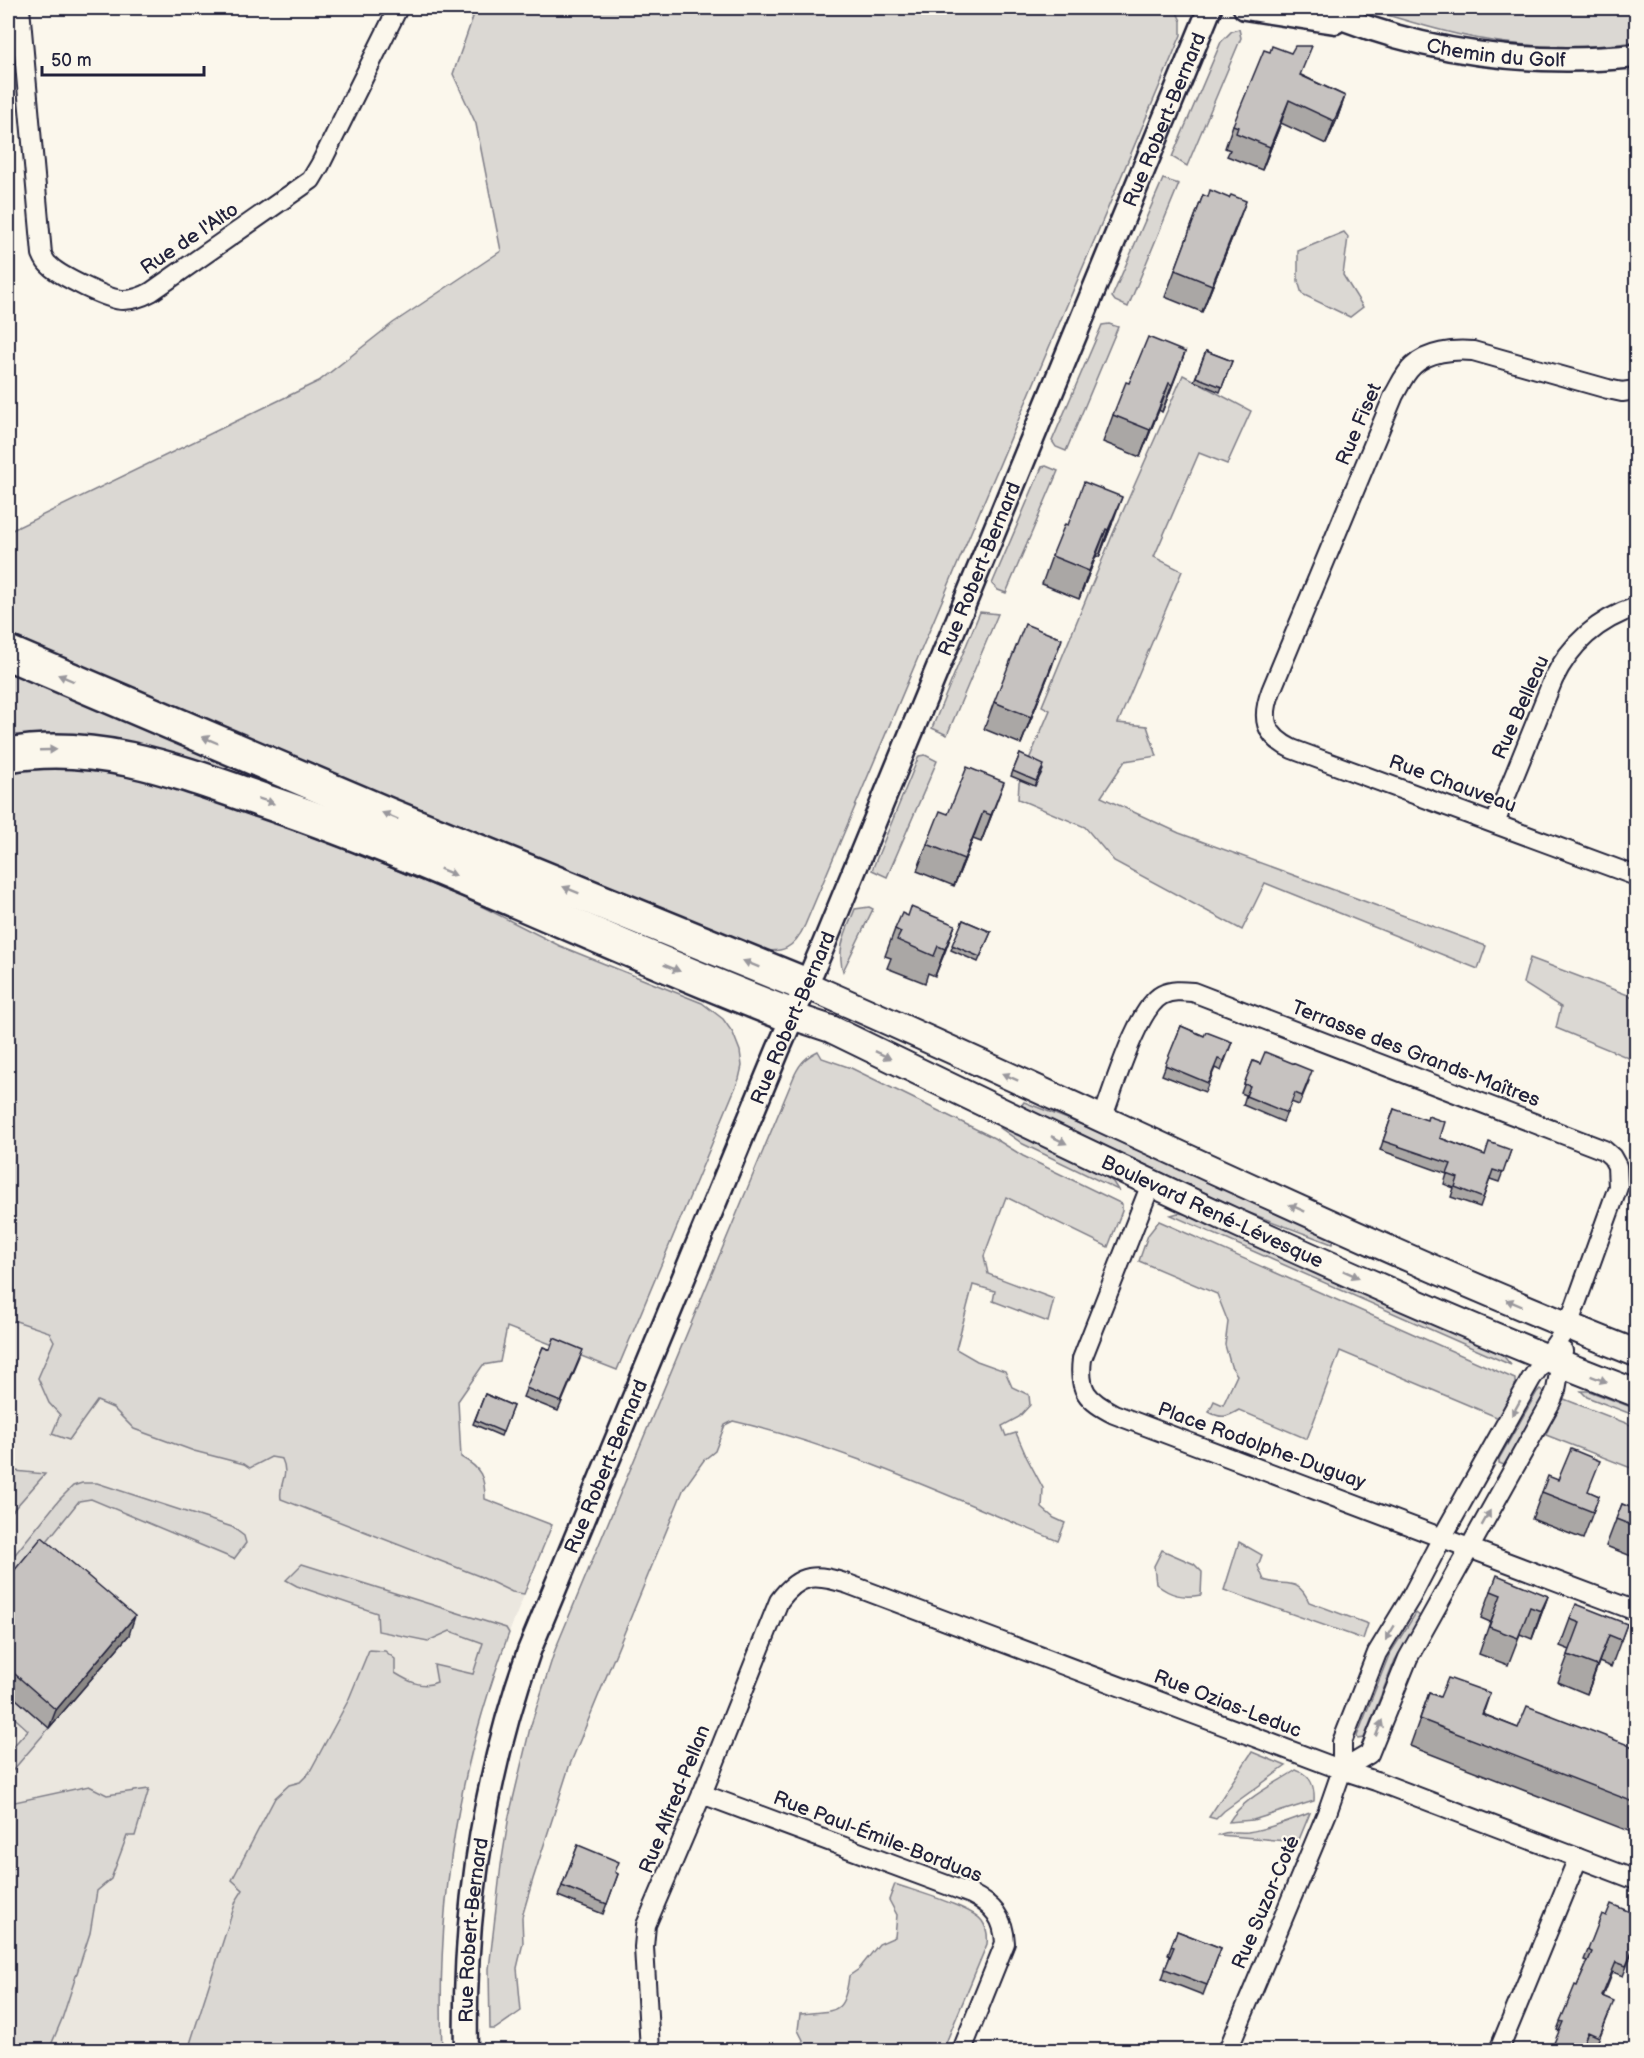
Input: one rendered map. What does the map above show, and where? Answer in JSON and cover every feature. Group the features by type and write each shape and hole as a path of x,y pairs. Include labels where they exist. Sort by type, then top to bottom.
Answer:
{"highway":[{"path":"8,653 417,827 806,985"},
{"path":"8,755 43,750 89,752 136,759 202,779 340,828 520,902 618,946 792,1016"}],"main road":[{"name":"Boulevard René-Lévesque","path":"806,985 1302,1210 1568,1326 1636,1353"},
{"name":"Boulevard René-Lévesque","path":"792,1016 831,1029 1151,1184 1419,1304 1636,1394"}],"street":[{"name":"Rue de l'Alto","path":"20,8 42,254 57,272 110,298 124,300 138,298 150,292 311,180 398,8"},
{"name":"Rue Robert-Bernard","path":"466,2050 467,1971 476,1868 494,1768 519,1680 540,1622 824,944 1210,8"},
{"path":"1245,8 1357,26"},
{"path":"1317,8 1357,26"},
{"name":"Chemin du Golf","path":"1357,26 1427,44 1505,57 1576,60 1636,56"},
{"name":"Rue Fiset","path":"1266,719 1271,691 1394,395 1414,364 1443,353 1473,351 1622,392 1636,390"},
{"name":"Rue Belleau","path":"1495,823 1553,680 1564,659 1580,639 1596,627 1615,615 1636,607"},
{"name":"Rue Chauveau","path":"1266,719 1272,734 1283,745 1292,749 1636,876"},
{"name":"Terrasse des Grands-Maîtres","path":"1102,1119 1143,1017 1161,995 1180,991 1193,992 1604,1150 1617,1166 1618,1187 1568,1326"},
{"name":"Place Rodolphe-Duguay","path":"1151,1184 1082,1359 1080,1383 1085,1394 1114,1414 1470,1546 1636,1611"},
{"name":"Rue Suzor-Coté","path":"1342,1770 1369,1754 1407,1658 1554,1396 1554,1361 1568,1326"},
{"name":"Rue Suzor-Coté","path":"1228,2050 1322,1824 1342,1770 1342,1742 1377,1653 1412,1597 1443,1536 1532,1379 1554,1361"},
{"path":"1484,1466 1508,1479"},
{"name":"Rue Ozias-Leduc","path":"801,1580 815,1576 848,1584 1636,1880"},
{"name":"Rue Alfred-Pellan","path":"650,2050 644,1947 646,1925 702,1794 779,1601 792,1586 801,1580"},
{"path":"1412,1597 1434,1609"},
{"name":"Rue Paul-Émile-Borduas","path":"702,1794 971,1894 993,1907 1002,1926 1005,1943 962,2050"},
{"path":"1498,2050 1578,1858"}],"shaded area":[{"path":"474,8 1175,8 1181,21 1181,35 805,925 792,944 780,950 757,949 350,781 8,634 8,532 319,381 393,323 501,251 476,124 453,74 474,14"},
{"path":"1364,8 1636,8 1636,42 1596,46 1515,44 1447,32"},
{"path":"1239,29 1241,38 1187,166 1172,157 1221,42 1232,31"},
{"path":"1163,179 1179,184 1128,307 1115,301 1112,297"},
{"path":"1344,232 1348,237 1343,275 1363,307 1350,317 1302,294 1298,281 1298,251"},
{"path":"1109,324 1118,327 1066,451 1056,447 1052,441 1102,325"},
{"path":"1183,375 1251,411 1227,464 1199,453 1154,557 1182,571 1118,723 1147,726 1157,756 1125,761 1101,797 1179,833 1486,946 1478,969 1265,883 1242,930 1114,861 1085,827 1018,799 1019,783 1050,710 1042,706 1112,536"},
{"path":"1046,466 1058,471 1006,593 998,590 992,584 1042,467"},
{"path":"980,612 998,614 947,735 932,728"},
{"path":"8,663 771,988 768,994 377,832 8,745"},
{"path":"925,755 937,761 887,877 872,870 919,756"},
{"path":"59,764 153,778 350,851 469,900 560,946 702,1003 723,1019 733,1033 740,1051 742,1066 739,1079 617,1370 507,1327 500,1362 483,1365 458,1401 461,1457 477,1469 483,1479 485,1499 552,1525 524,1594 512,1592 479,1576 281,1499 285,1470 282,1459 271,1457 250,1468 244,1464 194,1451 134,1429 113,1408 97,1401 69,1440 52,1434 60,1415 49,1403 38,1378 54,1341 49,1332 16,1321 8,1322 8,771"},
{"path":"869,907 873,909 843,971 841,955 843,939 855,909"},
{"path":"1530,958 1636,998 1636,1061 1556,1028 1561,1007 1523,983"},
{"path":"818,1051 822,1058 851,1068 1122,1204 1122,1211 1108,1247 1006,1197 984,1256 988,1274 1054,1299 1048,1322 993,1301 995,1291 973,1285 956,1349 977,1361 1005,1371 1012,1387 1029,1395 1030,1405 1019,1417 1002,1426 1006,1436 1016,1433 1043,1488 1042,1508 1054,1518 1065,1523 1058,1541 857,1459 733,1421 725,1425 715,1451 704,1460 684,1488 569,1767 522,1917 523,1943 517,1968 521,2011 495,2029 490,2029 489,1969 509,1816 530,1728 555,1650 795,1074 804,1060"},
{"path":"1024,1102 1103,1133 1335,1239 1332,1244 1239,1209 1021,1106"},
{"path":"999,1124 1101,1174 1113,1182 1118,1190 1023,1144 999,1127"},
{"path":"1186,1214 1501,1353 1511,1365 1171,1215"},
{"path":"1159,1221 1515,1379 1515,1391 1499,1418 1340,1351 1307,1439 1239,1410 1224,1416 1217,1416 1209,1412 1214,1401 1223,1405 1237,1375 1231,1366 1225,1345 1228,1322 1217,1294 1139,1261 1148,1235"},
{"path":"8,1306 89,1332 134,1429 194,1451 244,1464 278,1435 485,1499 552,1525 509,1633 488,1694 459,1809 448,1887 269,1855 236,1901 188,2050 49,2050 62,2019 90,1933 97,1891 111,1879 127,1835 148,1789 107,1795 89,1786 15,1803 8,1794"},
{"path":"1540,1389 1544,1392 1544,1396 1504,1465 1499,1463 1499,1459"},
{"path":"1581,1391 1589,1391 1636,1409 1636,1416 1587,1397"},
{"path":"1564,1399 1636,1427 1636,1470 1546,1435 1557,1407"},
{"path":"15,1471 45,1474 8,1516 8,1474"},
{"path":"82,1483 97,1483 232,1527 244,1536 246,1543 234,1559 91,1499 79,1501 36,1555 8,1579 8,1563 59,1500 73,1486"},
{"path":"1239,1542 1262,1555 1258,1566 1264,1580 1295,1585 1300,1588 1309,1602 1368,1624 1363,1639 1224,1590"},
{"path":"1162,1550 1194,1564 1202,1572 1201,1595 1177,1595 1156,1584 1154,1566"},
{"path":"302,1564 506,1628 509,1633 474,1742 454,1839 444,1930 441,1990 442,2050 188,2050 236,1901 243,1890 232,1880 275,1798 289,1785 300,1782 309,1773 348,1701 369,1650 385,1651 395,1659 395,1673 410,1681 426,1685 437,1682 434,1665 473,1674 483,1643 450,1631 428,1641 378,1631 377,1613 297,1586 286,1580"},
{"path":"1416,1613 1421,1617 1395,1660 1364,1738 1358,1739 1357,1736 1389,1655"},
{"path":"8,1692 49,1728 8,1776 8,1752 28,1730 8,1712"},
{"path":"1252,1752 1286,1766 1216,1819 1209,1817"},
{"path":"1296,1770 1309,1778 1314,1791 1314,1801 1253,1820 1229,1822 1235,1813 1251,1799"},
{"path":"89,1786 107,1795 149,1789 135,1836 127,1836 111,1879 97,1891 90,1933 62,2019 49,2050 8,2050 8,1794 15,1802"},
{"path":"1310,1813 1298,1842 1219,1835 1264,1829"},
{"path":"895,1884 967,1910 982,1921 986,1929 987,1944 943,2050 800,2050 803,2040 798,2030 800,2014 830,2011 841,2005 849,1976 859,1969 879,1944 895,1937 897,1915 889,1900"}],"building":[{"path":"1272,46 1291,53 1295,46 1312,46 1300,75 1345,96 1334,121 1289,100 1270,147 1236,133 1238,127 1233,125 1264,50 1270,52"},
{"path":"1210,190 1229,198 1231,195 1246,201 1212,285 1175,270 1203,195 1208,197"},
{"path":"1148,337 1185,352 1172,385 1169,383 1150,430 1113,415"},
{"path":"1206,351 1232,361 1222,387 1196,377"},
{"path":"1084,482 1122,497 1089,571 1052,556 1065,524 1068,525"},
{"path":"1025,624 1062,639 1031,717 994,702"},
{"path":"1020,754 1044,765 1036,781 1013,771"},
{"path":"967,767 1004,782 991,815 983,812 964,859 927,844 940,811 948,814"},
{"path":"911,907 955,925 945,949 938,946 934,956 897,940 901,932 895,929 902,913 908,916"},
{"path":"963,920 991,932 980,957 952,945"},
{"path":"1181,1026 1204,1036 1206,1032 1232,1042 1224,1061 1218,1059 1208,1083 1165,1065"},
{"path":"1265,1052 1312,1071 1302,1096 1295,1093 1287,1113 1246,1096 1250,1086 1244,1084 1253,1061 1260,1064"},
{"path":"1394,1109 1427,1120 1428,1116 1445,1122 1440,1138 1485,1155 1489,1142 1511,1150 1503,1173 1493,1170 1483,1198 1455,1187 1458,1178 1447,1174 1451,1164 1383,1141"},
{"path":"554,1338 583,1350 561,1402 526,1388 543,1347 550,1350"},
{"path":"485,1394 513,1406 503,1432 475,1420"},
{"path":"1571,1449 1600,1461 1588,1491 1599,1496 1593,1512 1542,1492 1548,1476 1558,1480"},
{"path":"1636,1496 1636,1527 1616,1519 1622,1504 1632,1508"},
{"path":"42,1537 135,1616 56,1710 8,1668 8,1578"},
{"path":"1497,1575 1548,1596 1541,1611 1530,1607 1518,1638 1489,1627 1501,1595 1491,1591"},
{"path":"1576,1604 1627,1624 1621,1640 1609,1635 1597,1666 1568,1655 1580,1623 1570,1619"},
{"path":"1448,1678 1490,1693 1482,1714 1518,1728 1527,1706 1636,1748 1636,1803 1420,1719 1429,1693 1440,1697"},
{"path":"578,1845 619,1862 615,1872 618,1874 607,1904 562,1886"},
{"path":"1611,1904 1635,1914 1630,1926 1636,1929 1636,1942 1626,1966 1616,1962 1602,1996 1614,2001 1599,2037 1588,2032 1580,2050 1551,2050 1575,1985 1577,1986 1592,1952 1588,1950 1602,1914 1606,1916"},
{"path":"1177,1931 1221,1948 1207,1985 1165,1969 1174,1947 1171,1946"}]}
